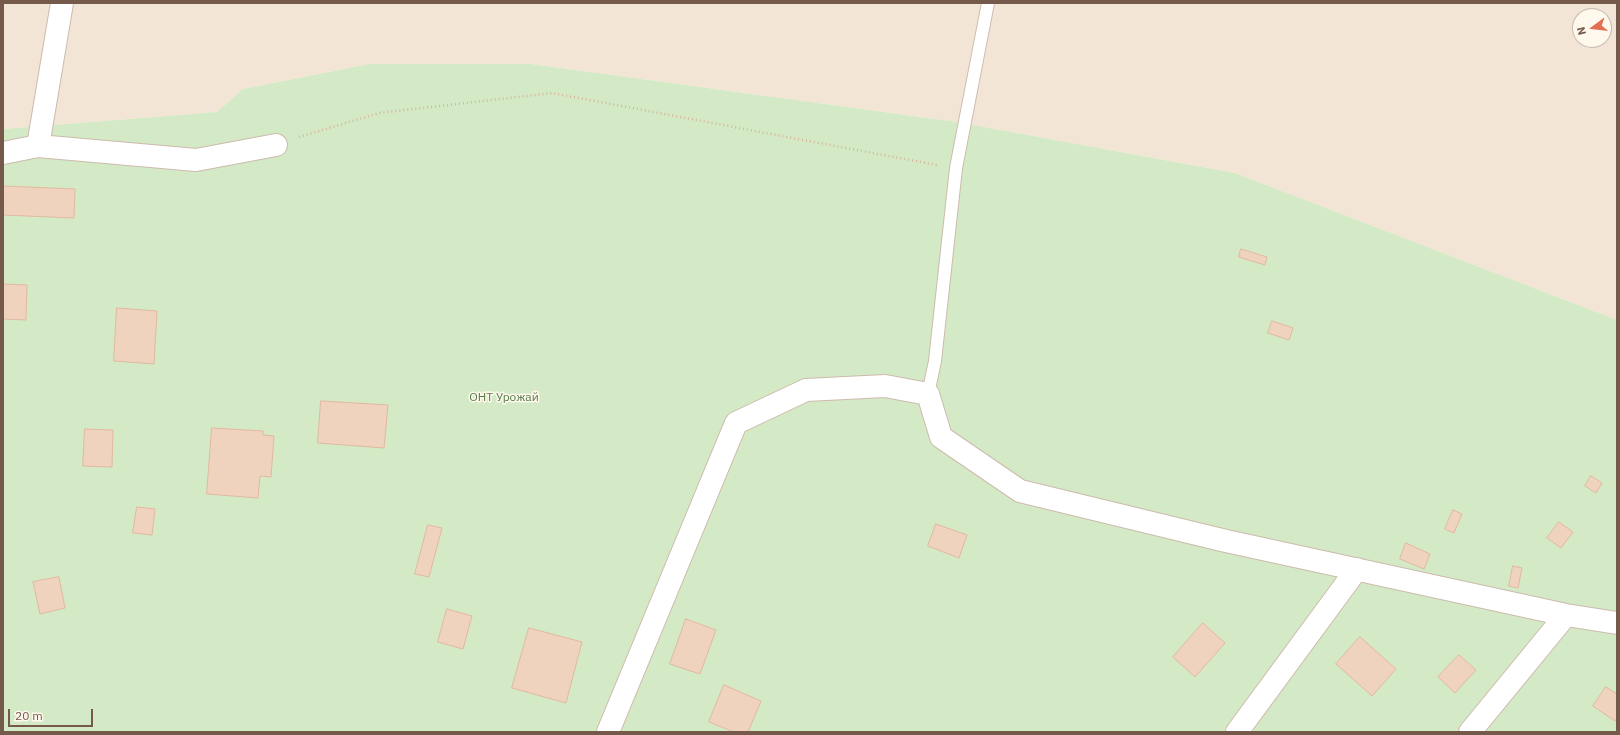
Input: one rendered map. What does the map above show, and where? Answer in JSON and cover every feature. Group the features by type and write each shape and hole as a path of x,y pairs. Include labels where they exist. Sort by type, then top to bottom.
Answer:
{"street":[{"path":"38,146 62,3"},
{"path":"3,153 38,146 196,160 276,145"},
{"path":"608,732 736,422 806,390 885,386 928,394 941,437 1020,491 1226,541 1357,570 1566,615 1617,623"},
{"path":"1237,732 1357,570"},
{"path":"1470,732 1566,615"}],"lane":[{"path":"928,394 935,361 956,168 988,3"}],"path":[{"path":"276,145 379,112 552,93 956,168"}],"shaded area":[{"path":"3,3 1617,3 1617,320 1235,173 957,122 531,64 369,64 243,89 217,112 3,129"}],"green space":[{"name":"ОНТ Урожай","path":"369,64 531,64 957,122 1235,173 1617,320 1617,732 3,732 3,129 217,112 243,89"}],"building":[{"path":"3,186 75,189 74,218 3,215"},
{"path":"1241,249 1267,257 1265,265 1239,257"},
{"path":"3,284 27,285 26,320 3,319"},
{"path":"117,308 157,311 154,364 114,361"},
{"path":"1272,321 1293,328 1289,340 1268,333"},
{"path":"321,401 388,405 384,448 318,443"},
{"path":"212,428 263,431 263,435 274,436 271,477 260,476 258,498 207,494"},
{"path":"85,429 113,430 112,467 83,466"},
{"path":"1591,476 1602,483 1596,493 1585,486"},
{"path":"137,507 155,509 152,535 133,533"},
{"path":"1453,510 1462,514 1454,533 1445,529"},
{"path":"1559,522 1573,532 1561,548 1547,538"},
{"path":"936,524 967,535 959,558 928,546"},
{"path":"428,525 442,528 429,577 415,574"},
{"path":"1406,543 1430,554 1424,569 1400,559"},
{"path":"1513,566 1522,568 1518,588 1509,586"},
{"path":"59,577 65,608 40,614 33,582"},
{"path":"447,609 472,616 463,649 438,642"},
{"path":"686,619 716,630 700,674 670,664"},
{"path":"1203,623 1225,643 1195,677 1173,657"},
{"path":"529,628 582,642 566,703 512,688"},
{"path":"1360,637 1396,669 1372,696 1336,664"},
{"path":"1459,655 1476,670 1455,693 1438,677"},
{"path":"724,685 761,701 748,732 734,732 709,722"},
{"path":"1606,687 1617,694 1617,718 1615,721 1593,706"}]}
